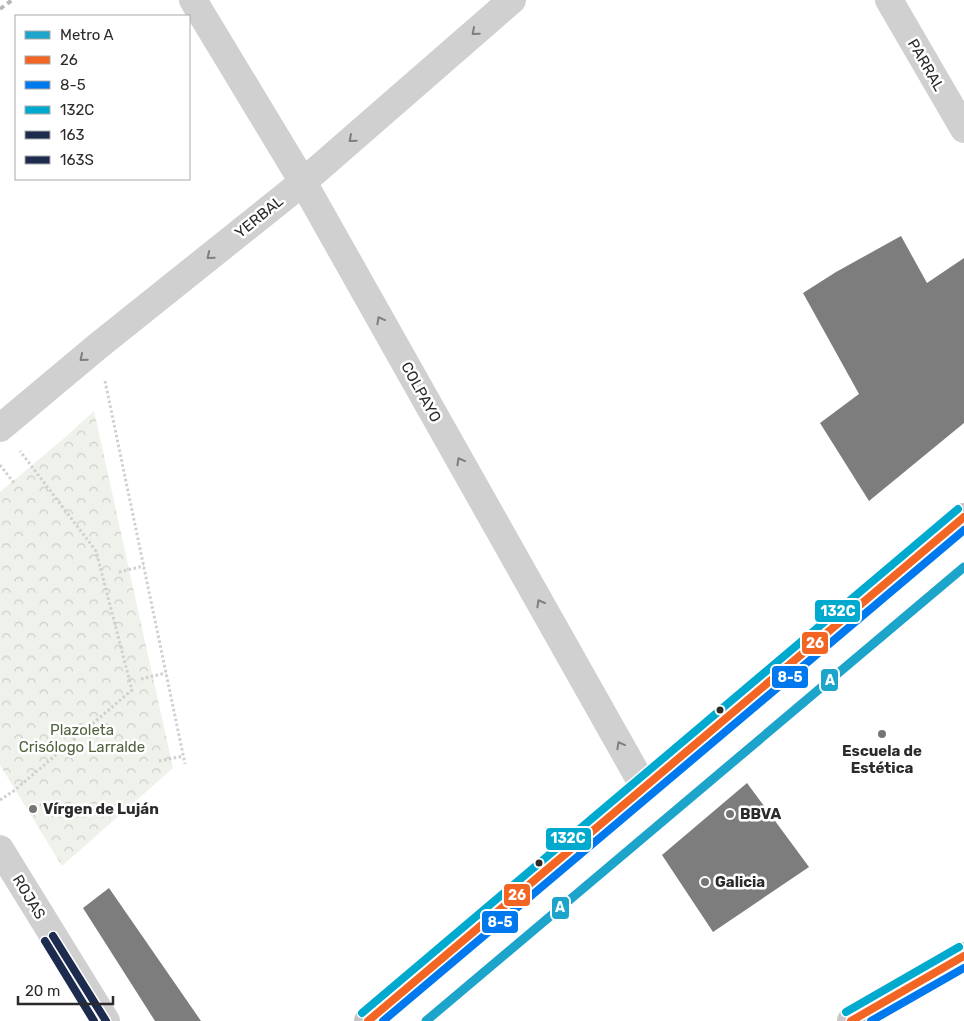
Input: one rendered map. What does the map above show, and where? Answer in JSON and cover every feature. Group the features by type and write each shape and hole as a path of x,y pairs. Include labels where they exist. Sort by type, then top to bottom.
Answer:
{"main road":[{"path":"368,1021 964,517"}],"street":[{"name":"COLPAYO","path":"193,0 303,182 644,787"},
{"name":"YERBAL","path":"0,428 98,346 303,182 512,0"},
{"name":"PARRAL","path":"888,0 964,129"},
{"name":"ROJAS","path":"0,849 106,1021"},
{"path":"851,1021 964,956"}],"path":[{"path":"98,346 185,764"},
{"path":"0,428 37,471 96,551 132,690 16,790 0,800"},
{"path":"0,465 14,483"},
{"path":"119,572 144,566"},
{"path":"141,679 166,673"},
{"path":"159,761 183,756"}],"green space":[{"name":"Plazoleta Crisólogo Larralde","path":"94,411 173,768 62,866 0,765 0,492"}],"building":[{"path":"901,236 927,283 964,258 964,423 869,501 820,423 859,394 803,293 836,272"},
{"path":"747,783 809,867 713,932 662,855"},
{"path":"109,888 201,1021 155,1021 83,908"}],"railway":[{"path":"0,9 12,0"}],"metro line":[{"name":"A","path":"426,1021 964,567"}],"transit line":[{"name":"132C","path":"362,1013 958,509"},
{"name":"26","path":"368,1021 964,517"},
{"name":"8-5","path":"383,1021 964,530"},
{"name":"163","path":"53,936 106,1021"},
{"name":"163S","path":"45,941 94,1021"},
{"name":"132C","path":"846,1012 959,947"},
{"name":"26","path":"851,1021 964,956"},
{"name":"8-5","path":"871,1021 964,968"}],"place":[{"name":"Escuela de Estética","path":"882,734"},
{"name":"Vírgen de Luján","path":"33,809"},
{"name":"BBVA","path":"730,814"},
{"name":"Galicia","path":"705,882"}]}
